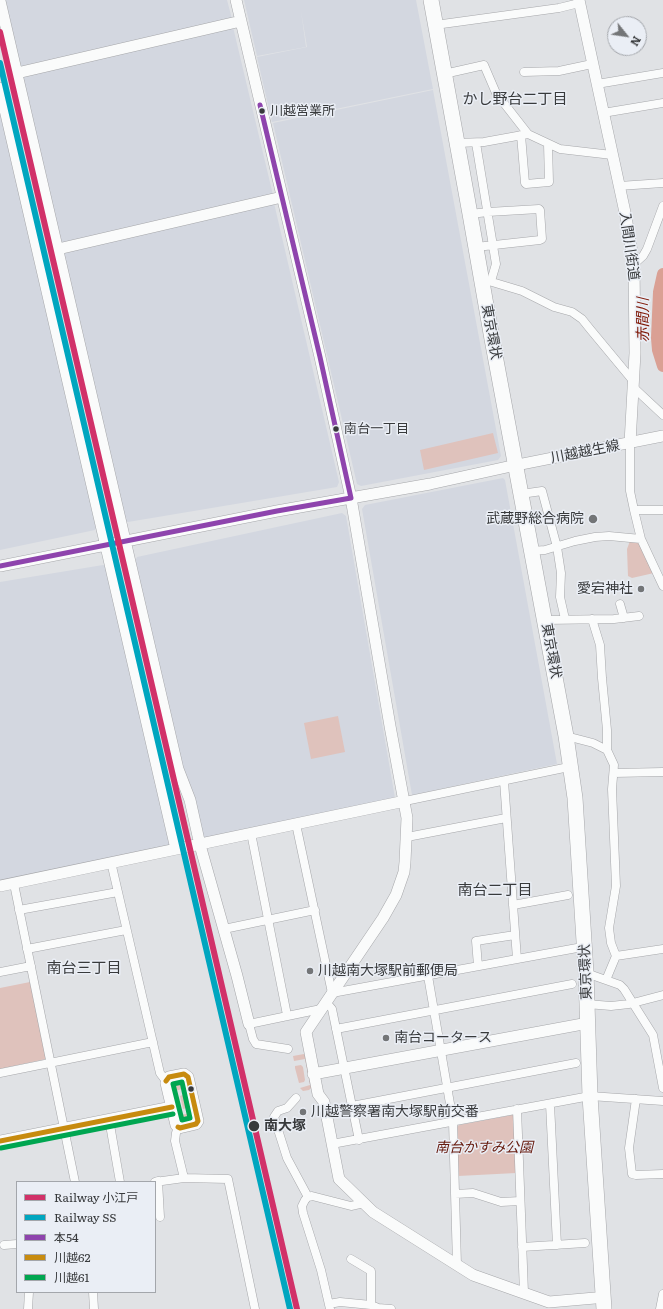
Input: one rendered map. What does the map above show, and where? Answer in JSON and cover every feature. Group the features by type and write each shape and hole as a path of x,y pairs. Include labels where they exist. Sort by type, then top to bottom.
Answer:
{"highway":[{"name":"東京環状","path":"423,0 512,466 521,494 532,551 576,798 586,973 587,1004 584,1023"},
{"name":"東京環状","path":"431,0 476,247 486,280 492,339 512,466 564,768 584,1023 598,1305"}],"street":[{"path":"236,0 320,357 351,498 407,818 408,837 404,872 396,895 383,918 327,1002 306,1030 313,1074 318,1094 324,1102 340,1181 380,1217 477,1277 549,1302 598,1305"},
{"path":"0,1 178,769 188,795 200,845 253,1039 256,1044 288,1049"},
{"path":"435,25 559,8 579,2"},
{"name":"入間川街道","path":"579,2 592,64 598,84 634,264 636,323 630,443 630,491 641,539 663,586"},
{"path":"17,73 241,21"},
{"path":"524,72 559,71 592,64"},
{"path":"444,74 484,66 496,93 525,134 560,149 612,155"},
{"path":"598,84 663,73"},
{"path":"0,88 176,849"},
{"path":"603,113 663,103"},
{"path":"457,143 476,143 525,134"},
{"path":"525,134 526,184 548,182 548,144"},
{"path":"476,143 496,264 486,280 522,291 554,307 572,312 582,319 633,384 663,415"},
{"path":"619,186 663,183"},
{"path":"58,249 282,197"},
{"path":"634,264 643,256 647,249 663,206"},
{"path":"470,214 540,210 542,239 476,247"},
{"name":"川越越生線","path":"0,566 277,511 430,484 663,436"},
{"path":"521,494 542,491 557,547 561,573 560,597 565,619"},
{"path":"634,510 663,510"},
{"path":"532,551 545,550 595,537 609,536 641,539"},
{"path":"620,604 624,618"},
{"path":"545,620 624,618 639,616"},
{"path":"592,619 600,645 607,730 607,750 614,765 612,789 616,886 609,928 611,943 616,956 606,980"},
{"path":"566,736 593,743 607,750"},
{"path":"0,886 564,768"},
{"path":"614,772 663,772"},
{"path":"504,781 517,959"},
{"path":"408,837 506,818"},
{"path":"296,824 314,910 327,1002 332,1009 359,1140"},
{"path":"251,833 287,1015"},
{"path":"111,862 152,1042 160,1073 166,1081 176,1125 178,1127 175,1141 184,1178"},
{"path":"14,884 75,1181"},
{"path":"19,910 118,892"},
{"path":"513,905 568,895"},
{"path":"224,929 314,910"},
{"path":"27,949 126,930"},
{"path":"478,966 476,941 516,936"},
{"path":"249,1024 428,976 577,948"},
{"path":"616,956 663,949"},
{"path":"0,972 31,966"},
{"path":"586,973 620,985 633,1004 653,1036 663,1088"},
{"path":"428,976 453,1121 457,1265"},
{"path":"336,1030 572,984"},
{"path":"587,1004 611,1006 633,1004 663,995"},
{"path":"313,1074 584,1023"},
{"path":"0,1073 51,1064 152,1042"},
{"path":"352,1106 576,1063"},
{"path":"166,1081 169,1077 184,1074 188,1077 198,1121 196,1124 180,1128 178,1127"},
{"path":"332,1144 587,1097 663,1101"},
{"path":"296,1098 287,1108 278,1111 274,1117 287,1158 308,1197"},
{"path":"636,1099 629,1148 632,1174 663,1174"},
{"path":"550,1104 557,1245"},
{"path":"0,1141 172,1107"},
{"path":"517,1109 524,1293"},
{"path":"109,1119 120,1181"},
{"path":"160,1217 156,1182 184,1178 228,1179 255,1309"},
{"path":"455,1194 473,1193 501,1202 520,1201"},
{"path":"308,1197 312,1196 351,1206 364,1203"},
{"path":"308,1197 302,1206 302,1213 321,1270 330,1307 340,1302 391,1309"},
{"path":"522,1247 585,1243"},
{"path":"4,1245 16,1244"},
{"path":"351,1259 371,1271 374,1307"},
{"path":"28,1309 29,1293"},
{"path":"93,1293 94,1309"},
{"path":"660,1309 663,1294"}],"shaded area":[{"path":"3,0 227,0 232,19 22,68 19,66"},
{"path":"244,0 416,0 433,89 272,122 257,57 307,47 301,11 306,47 257,56"},
{"path":"233,27 273,195 62,243 59,242 22,78 23,76"},
{"path":"433,90 501,456 498,460 361,486 357,484 273,123"},
{"path":"0,107 97,526 95,530 0,550"},
{"path":"274,203 339,482 337,487 128,522 125,521 63,256 65,252"},
{"path":"503,478 505,480 557,764 412,795 362,509 365,505"},
{"path":"342,513 346,516 395,798 205,838 203,836 184,775 135,562 137,557"},
{"path":"103,565 107,566 170,846 0,881 0,582"}],"green space":[{"path":"493,433 498,453 424,470 420,450"},
{"path":"630,541 639,541 654,573 632,578 628,576 627,549"},
{"path":"338,716 345,752 311,759 304,723"},
{"path":"30,982 46,1059 0,1069 0,988"},
{"path":"306,1055 312,1087 309,1090 303,1091 300,1088 310,1085 305,1059 294,1061 293,1056"},
{"path":"301,1065 303,1067 305,1080 304,1082 299,1083 295,1066"},
{"path":"182,1082 186,1088 175,1091 180,1115 191,1113 192,1118 183,1121 180,1120 173,1088 173,1085"},
{"path":"187,1093 190,1107 183,1109 180,1096"},
{"name":"南台かすみ公園","path":"512,1115 514,1116 516,1173 458,1176 456,1128 459,1125"}],"waterway":[{"name":"赤間川","path":"663,274 659,292 657,338 658,350 663,366"}],"rail line":[{"name":"小江戸","path":"0,32 297,1309"},
{"name":"SS","path":"0,63 290,1309"}],"transit line":[{"name":"本54","path":"260,105 320,357 351,498"},
{"name":"本54","path":"0,566 277,511 351,498"},
{"name":"川越62","path":"166,1081 169,1077 184,1074 188,1077 198,1121 196,1124 180,1128 178,1127"},
{"name":"川越61","path":"182,1082 190,1118 182,1120 173,1084 182,1082"},
{"name":"川越62","path":"0,1141 172,1107"},
{"name":"川越61","path":"1,1148 173,1114"}],"place":[{"name":"川越営業所","path":"262,111"},
{"name":"南台一丁目","path":"336,429"},
{"name":"武蔵野総合病院","path":"593,519"},
{"name":"愛宕神社","path":"641,589"},
{"name":"川越南大塚駅前郵便局","path":"310,971"},
{"name":"南台コータース","path":"386,1038"},
{"name":"川越警察署南大塚駅前交番","path":"303,1112"},
{"name":"南大塚","path":"254,1126"}],"district":[{"name":"かし野台二丁目","path":"515,100"},
{"name":"南台二丁目","path":"495,891"},
{"name":"南台三丁目","path":"84,969"}]}
